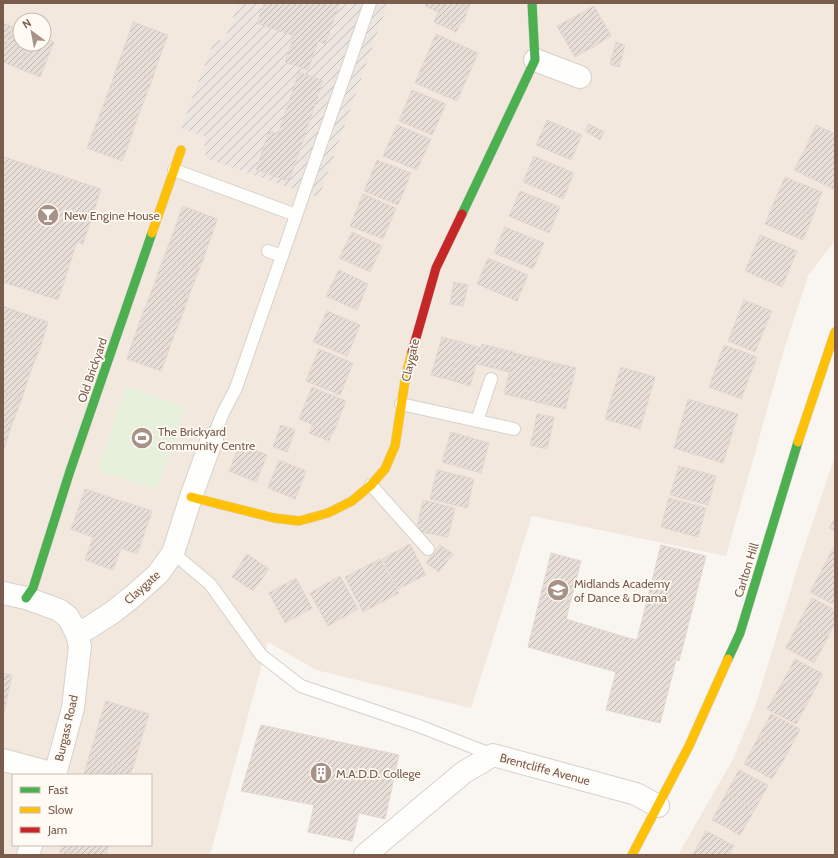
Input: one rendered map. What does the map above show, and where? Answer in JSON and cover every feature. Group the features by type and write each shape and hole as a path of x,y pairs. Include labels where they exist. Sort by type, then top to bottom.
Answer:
{"street":[{"name":"Claygate","path":"191,497 274,518 299,521 328,513 352,501 371,485 385,469 395,446 408,366 436,268 535,60 532,3"},
{"path":"535,60 580,77"},
{"name":"Old Brickyard","path":"26,598 33,588 70,471 181,150"},
{"name":"Carlton Hill","path":"632,855 689,746 740,633 795,452 835,332"},
{"name":"Claygate","path":"77,634 90,627 132,597 158,574 173,553 212,439"},
{"path":"3,593 26,598 59,610 68,616 77,634"},
{"name":"Burgass Road","path":"55,774 73,708 80,646 77,634"},
{"name":"Brentcliffe Avenue","path":"365,855 463,773 493,755 636,794 658,806"},
{"path":"3,760 55,774"}],"lane":[{"path":"212,439 236,388 370,3"},
{"path":"174,170 296,215"},
{"path":"268,251 282,256"},
{"path":"477,421 491,379"},
{"path":"402,404 514,429"},
{"path":"371,485 428,549"},
{"path":"173,553 210,584 261,655 301,686 419,726 493,755"}],"shaded area":[{"path":"3,3 238,3 224,41 215,38 204,136 319,198 388,3 835,3 835,240 808,276 783,353 726,556 532,516 471,708 316,670 268,642 210,855 3,855"},
{"path":"238,3 388,3 319,198 206,158 204,136 181,128 215,38 224,41"},
{"path":"835,456 835,855 678,855 732,761 755,707 799,563"}],"green space":[{"name":"The Brickyard Community Centre","path":"126,386 186,407 157,490 98,470"}],"building":[{"path":"264,3 340,3 325,44 318,41 308,70 285,62 294,36 257,23"},
{"path":"427,3 460,3 469,7 463,23 425,6"},
{"path":"460,3 471,3 469,7"},
{"path":"594,6 611,36 593,47 576,16"},
{"path":"438,12 461,23 456,32 434,22"},
{"path":"576,16 593,47 575,57 557,26"},
{"path":"133,22 168,35 160,56 126,43"},
{"path":"3,23 12,27 12,30 3,52"},
{"path":"12,30 12,52 26,52 20,69 3,62 3,52"},
{"path":"436,34 478,53 457,101 415,83"},
{"path":"616,42 625,45 619,67 610,64"},
{"path":"126,43 160,56 153,77 118,64"},
{"path":"26,52 50,52 40,77 20,69"},
{"path":"118,64 153,77 145,98 111,85"},
{"path":"299,72 323,81 289,181 256,170 269,131 278,134"},
{"path":"111,85 145,98 137,119 103,106"},
{"path":"412,90 446,104 432,135 399,121"},
{"path":"103,106 137,119 130,140 95,127"},
{"path":"547,120 582,135 571,160 536,145"},
{"path":"589,124 604,132 600,140 585,131"},
{"path":"397,125 431,139 417,170 383,156"},
{"path":"816,125 835,134 835,161 806,147"},
{"path":"95,127 130,140 122,161 87,148"},
{"path":"806,147 835,161 835,190 794,170"},
{"path":"534,156 574,173 563,199 523,182"},
{"name":"New Engine House","path":"4,157 101,189 83,244 77,242 58,300 3,282"},
{"path":"377,160 411,173 398,205 364,191"},
{"path":"785,177 822,192 813,216 775,200"},
{"path":"520,191 560,207 549,233 509,216"},
{"path":"363,194 396,208 383,239 350,226"},
{"path":"775,200 813,216 803,240 765,224"},
{"path":"183,206 217,219 213,232 178,219"},
{"path":"178,219 213,232 208,245 174,231"},
{"path":"505,227 544,243 533,269 494,253"},
{"path":"174,231 208,245 204,257 169,244"},
{"path":"352,232 382,246 370,272 339,258"},
{"path":"760,235 797,251 782,287 745,271"},
{"path":"169,244 204,257 199,270 164,257"},
{"path":"164,257 199,270 194,282 159,270"},
{"path":"488,258 528,275 517,301 477,284"},
{"path":"159,270 194,282 189,295 155,282"},
{"path":"339,270 368,284 357,310 326,296"},
{"path":"155,282 189,295 185,308 150,295"},
{"path":"454,282 468,285 463,306 450,304"},
{"path":"150,295 185,308 180,321 145,308"},
{"path":"744,300 772,311 755,352 728,341"},
{"path":"3,306 19,312 10,337 3,335"},
{"path":"145,308 180,321 175,333 140,320"},
{"path":"327,311 360,325 347,356 313,342"},
{"path":"19,312 48,322 40,348 10,337"},
{"path":"140,320 175,333 170,346 136,333"},
{"path":"136,333 170,346 166,358 131,346"},
{"path":"3,335 10,337 3,358"},
{"path":"10,337 40,348 30,373 3,363 3,358"},
{"path":"442,337 461,342 450,380 431,375"},
{"path":"461,342 481,348 470,386 450,380"},
{"path":"482,344 498,348 493,368 477,364"},
{"path":"724,345 757,357 741,399 709,387"},
{"path":"131,346 166,358 161,371 127,359"},
{"path":"498,348 514,352 509,372 493,368"},
{"path":"319,349 353,363 340,395 306,381"},
{"path":"514,353 535,358 525,399 504,394"},
{"path":"535,358 555,363 545,404 525,399"},
{"path":"3,363 30,373 22,398 3,392"},
{"path":"555,363 576,368 565,409 545,404"},
{"path":"621,367 655,377 640,429 605,419"},
{"path":"312,387 346,401 333,433 299,419"},
{"path":"3,392 22,398 12,424 3,420"},
{"path":"688,399 738,414 723,463 674,448"},
{"path":"537,414 554,417 551,433 534,430"},
{"path":"3,420 12,424 4,449 3,448"},
{"path":"281,425 295,430 287,452 273,447"},
{"path":"313,425 332,433 329,441 309,433"},
{"path":"534,430 551,433 547,449 530,445"},
{"path":"451,432 489,443 481,473 442,462"},
{"path":"240,444 267,455 256,482 229,471"},
{"path":"279,460 306,471 295,499 268,488"},
{"path":"679,466 716,476 708,505 670,495"},
{"path":"437,470 474,479 467,508 430,499"},
{"path":"85,489 152,511 137,554 121,548 113,570 85,560 93,537 71,529"},
{"path":"669,498 706,508 698,537 661,527"},
{"path":"423,500 455,508 448,537 416,531"},
{"path":"835,518 835,531 829,528"},
{"path":"410,544 426,575 398,589 382,559"},
{"path":"835,544 835,572 824,566"},
{"path":"440,545 453,554 446,563 433,553"},
{"path":"661,545 706,556 679,661 676,660 660,723 606,710 625,637 637,640"},
{"path":"433,553 446,563 439,572 426,563"},
{"name":"Midlands Academy of Dance & Drama","path":"551,553 581,561 566,619 625,637 616,672 528,647"},
{"path":"247,554 269,569 253,591 232,577"},
{"path":"380,559 399,593 363,612 345,577"},
{"path":"824,566 835,572 835,605 810,592"},
{"path":"340,576 358,609 328,626 310,593"},
{"path":"296,578 312,608 285,623 269,593"},
{"path":"812,598 835,610 835,623 828,637 799,622"},
{"path":"799,622 828,637 814,663 786,648"},
{"path":"795,659 823,674 810,698 782,683"},
{"path":"3,673 12,675 4,713 3,713"},
{"path":"782,683 810,698 796,724 767,709"},
{"path":"106,701 149,714 143,733 100,719"},
{"path":"771,714 800,729 787,754 758,738"},
{"path":"100,719 143,733 138,751 95,738"},
{"name":"M.A.D.D. College","path":"261,725 399,755 385,819 359,813 352,841 308,832 314,805 241,791"},
{"path":"95,738 138,751 132,770 89,756"},
{"path":"758,738 787,754 772,779 744,764"},
{"path":"89,756 132,770 130,774 84,774"},
{"path":"739,770 768,785 755,809 726,794"},
{"path":"726,794 755,809 740,835 712,820"},
{"path":"706,831 734,846 729,855 693,855"},
{"path":"62,846 109,846 106,855 82,855 61,849"},
{"path":"61,849 82,855 59,855"}],"traffic: fast":[{"path":"462,214 535,60 532,3"},
{"path":"26,598 33,588 70,471 152,233"},
{"path":"728,659 740,633 798,442"}],"traffic: slow":[{"path":"152,233 181,150"},
{"path":"798,442 835,332"},
{"path":"191,497 274,518 299,521 328,513 352,501 371,485 385,469 395,446 406,374 412,352"},
{"path":"632,855 689,746 728,659"}],"traffic: jam":[{"path":"412,352 436,268 462,214"}],"place":[{"name":"New Engine House","path":"48,215"},
{"name":"The Brickyard Community Centre","path":"142,438"},
{"name":"Midlands Academy of Dance & Drama","path":"558,590"},
{"name":"M.A.D.D. College","path":"321,773"}]}
